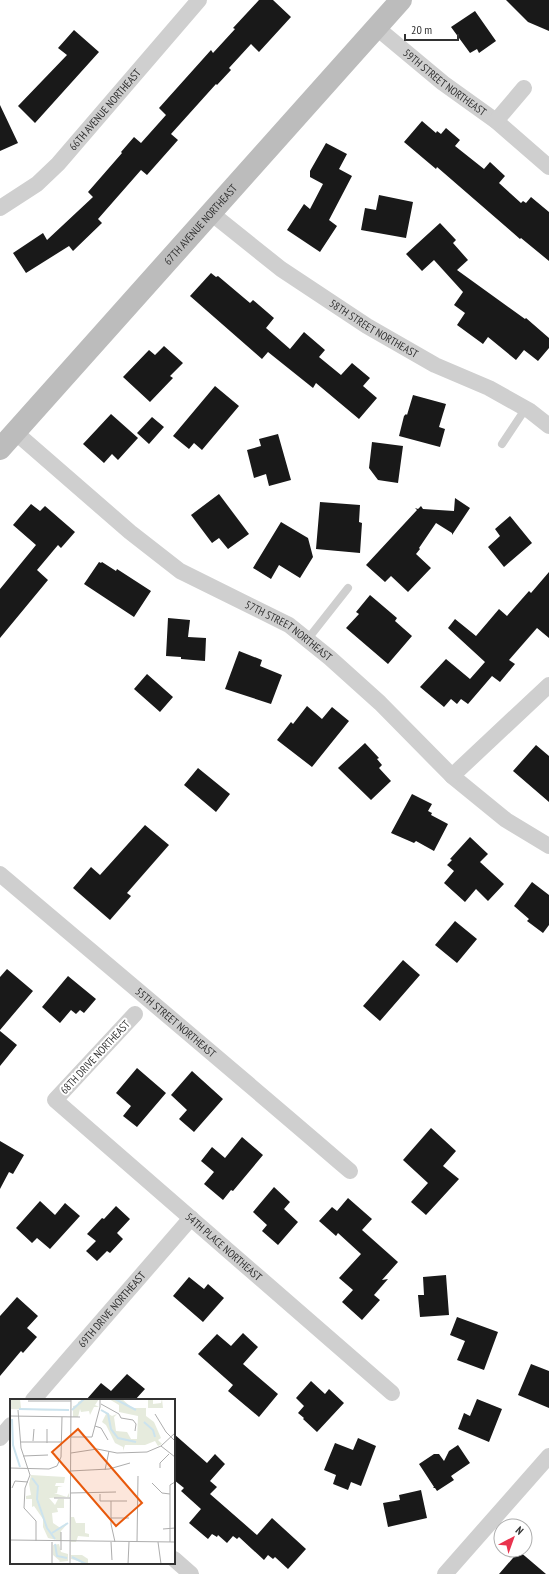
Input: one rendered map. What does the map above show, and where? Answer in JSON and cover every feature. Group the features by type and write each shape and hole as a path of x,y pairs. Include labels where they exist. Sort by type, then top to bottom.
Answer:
{"street":[{"name":"66TH AVENUE NORTHEAST","path":"0,208 37,184 58,164 200,0"},
{"name":"67TH AVENUE NORTHEAST","path":"0,449 401,0"},
{"name":"59TH STREET NORTHEAST","path":"377,28 443,83 496,121 549,167"},
{"name":"59TH STREET NORTHEAST","path":"496,121 524,88"},
{"name":"58TH STREET NORTHEAST","path":"211,213 281,269 367,326 435,365 489,388 526,408 549,426"},
{"name":"57TH STREET NORTHEAST","path":"16,432 130,532 180,571 289,625 330,658 380,703 452,776 506,820 549,846"},
{"path":"452,776 549,685"},
{"name":"55TH STREET NORTHEAST","path":"0,874 148,1000 212,1052 350,1171"},
{"name":"68TH DRIVE NORTHEAST","path":"55,1100 135,1014"},
{"name":"54TH PLACE NORTHEAST","path":"55,1100 392,1394"},
{"name":"69TH DRIVE NORTHEAST","path":"34,1399 191,1218"},
{"path":"0,1438 10,1427"},
{"path":"445,1574 549,1456"},
{"path":"175,1560 191,1574"}],"lane":[{"path":"502,444 526,408"},
{"path":"307,640 348,588"}],"building":[{"path":"259,0 273,0 291,17 259,52 251,44 229,68 231,70 217,85 216,84 171,134 178,140 147,175 141,170 98,219 102,223 73,251 69,246 26,273 13,253 43,233 47,240 93,197 88,192 122,153 121,152 134,137 141,143 166,115 159,108 211,50 213,53 235,29 233,28"},
{"path":"506,0 549,0 549,31 528,22"},
{"path":"475,11 496,41 479,53 477,49 470,53 451,27"},
{"path":"74,30 99,52 35,123 18,106 67,55 58,48"},
{"path":"0,105 18,143 0,151"},
{"path":"422,121 436,133 437,131 441,134 446,128 460,140 455,146 484,169 490,162 505,176 499,183 521,203 523,201 526,203 531,197 549,212 549,261 521,238 520,239 437,167 436,169 404,142"},
{"path":"326,143 347,154 339,169 352,176 329,220 337,226 320,252 287,230 304,204 310,209 323,184 310,177 310,171"},
{"path":"379,195 413,202 406,238 361,230 365,208 376,210"},
{"path":"440,223 456,240 453,243 468,260 457,270 525,319 526,318 549,338 549,348 538,361 524,350 516,360 488,337 483,344 457,325 465,313 454,305 463,292 434,260 422,271 406,254"},
{"path":"211,273 216,277 218,276 250,303 253,300 274,318 266,328 290,349 304,332 325,350 319,357 341,375 352,363 370,378 363,386 377,398 359,419 316,383 313,388 268,352 262,359 190,296"},
{"path":"164,346 183,363 170,376 173,378 150,402 123,377 149,350 155,355"},
{"path":"215,386 239,406 202,450 194,443 189,449 173,436"},
{"path":"413,395 446,404 439,427 445,429 440,447 399,436 404,416 406,414 407,415"},
{"path":"111,414 138,438 118,460 112,454 104,463 83,444"},
{"path":"152,417 164,427 149,444 137,433"},
{"path":"278,434 291,480 269,486 266,474 254,478 247,450 261,446 259,439"},
{"path":"372,442 403,446 398,483 378,480 369,468"},
{"path":"219,494 249,534 228,549 219,538 212,543 191,515"},
{"path":"455,498 470,508 452,535 452,533 436,523 416,554 431,568 408,592 391,576 385,582 366,565 417,510 415,508 418,509 421,506 423,509 454,511"},
{"path":"320,502 360,505 359,522 362,523 360,553 316,549"},
{"path":"31,504 40,511 45,506 75,532 61,548 58,545 37,570 48,580 0,638 0,589 36,545 13,525"},
{"path":"510,516 532,543 504,567 488,547 500,536 495,529"},
{"path":"281,522 308,538 313,557 300,578 279,565 271,579 253,568"},
{"path":"99,562 102,562 116,571 117,569 151,591 134,617 84,584"},
{"path":"549,572 549,638 537,628 509,660 515,664 500,682 492,676 468,704 461,699 457,704 451,699 444,707 420,687 446,659 470,679 485,662 448,628 455,619 476,636 499,609 507,616 529,591 531,593"},
{"path":"370,595 397,618 395,621 412,636 388,664 346,628 359,614 356,612"},
{"path":"168,618 190,620 188,637 206,638 205,661 166,656"},
{"path":"239,651 262,660 260,666 282,675 271,704 225,689"},
{"path":"147,674 173,697 160,712 134,689"},
{"path":"307,706 322,719 332,707 349,721 312,767 277,740 291,722 293,724"},
{"path":"365,743 379,758 377,759 382,765 379,768 391,781 371,800 338,768"},
{"path":"536,745 549,756 549,802 513,771"},
{"path":"198,768 230,794 216,812 184,785"},
{"path":"412,794 432,804 428,811 432,813 431,815 448,824 434,851 416,841 414,843 391,833"},
{"path":"145,825 169,845 127,893 131,896 110,920 73,888 91,867 100,875"},
{"path":"470,837 488,854 480,862 504,884 488,901 476,889 465,902 444,883 454,871 447,865 452,860 450,859"},
{"path":"532,882 549,895 549,925 543,933 527,921 529,919 514,906"},
{"path":"455,921 477,939 457,963 435,945"},
{"path":"403,960 420,975 380,1021 363,1006"},
{"path":"7,969 33,991 0,1030 0,977"},
{"path":"68,976 96,999 84,1013 80,1010 76,1014 71,1010 60,1023 42,1007"},
{"path":"0,1031 17,1045 0,1066"},
{"path":"137,1068 166,1093 137,1127 123,1116 131,1106 116,1093"},
{"path":"192,1071 223,1099 194,1132 179,1119 187,1110 171,1095"},
{"path":"431,1128 456,1151 443,1166 459,1179 426,1215 411,1202 428,1183 403,1160"},
{"path":"242,1137 263,1155 233,1191 231,1190 223,1200 204,1184 214,1172 201,1161 212,1147 225,1158"},
{"path":"0,1141 24,1155 13,1174 9,1172 0,1189"},
{"path":"274,1187 290,1202 284,1209 298,1222 278,1245 262,1231 267,1225 253,1212"},
{"path":"348,1198 372,1219 362,1230 398,1262 382,1280 388,1279 374,1295 380,1300 362,1320 342,1302 353,1290 339,1278 361,1254 338,1233 336,1236 319,1221 332,1207 337,1211"},
{"path":"40,1201 55,1215 65,1203 80,1216 50,1249 37,1238 32,1243 16,1228"},
{"path":"116,1206 130,1219 117,1233 123,1239 110,1253 107,1251 97,1261 86,1251 96,1241 87,1234"},
{"path":"446,1275 449,1315 420,1317 418,1295 424,1295 423,1277"},
{"path":"189,1277 204,1289 208,1284 224,1298 203,1322 173,1296"},
{"path":"17,1297 38,1316 27,1328 37,1337 23,1353 21,1351 0,1376 0,1316"},
{"path":"457,1317 498,1332 484,1370 457,1360 465,1341 450,1335"},
{"path":"243,1333 258,1347 243,1364 278,1394 259,1417 228,1391 233,1385 198,1354 217,1334 231,1346"},
{"path":"531,1364 549,1371 549,1408 518,1395"},
{"path":"127,1374 145,1389 136,1399 87,1399 101,1383 111,1391"},
{"path":"311,1381 325,1394 329,1389 344,1403 317,1432 298,1413 304,1406 296,1398"},
{"path":"477,1399 502,1409 489,1442 458,1429 464,1413 470,1416"},
{"path":"175,1435 207,1463 215,1454 225,1464 210,1481 217,1487 210,1494 257,1535 272,1518 306,1549 288,1569 275,1557 273,1559 268,1555 264,1560 239,1537 237,1539 233,1536 227,1543 218,1535 217,1537 212,1534 208,1539 189,1523 201,1509 181,1491 184,1488 175,1481"},
{"path":"358,1438 376,1446 361,1486 351,1482 348,1490 333,1484 336,1475 324,1470 335,1443 353,1450"},
{"path":"458,1445 470,1463 451,1476 454,1480 437,1491 433,1488 434,1487 419,1464 434,1454 439,1454 444,1461 449,1451"},
{"path":"421,1490 427,1518 388,1527 383,1503 400,1500 399,1495"},
{"path":"513,1558 527,1558 546,1574 499,1574"}]}
